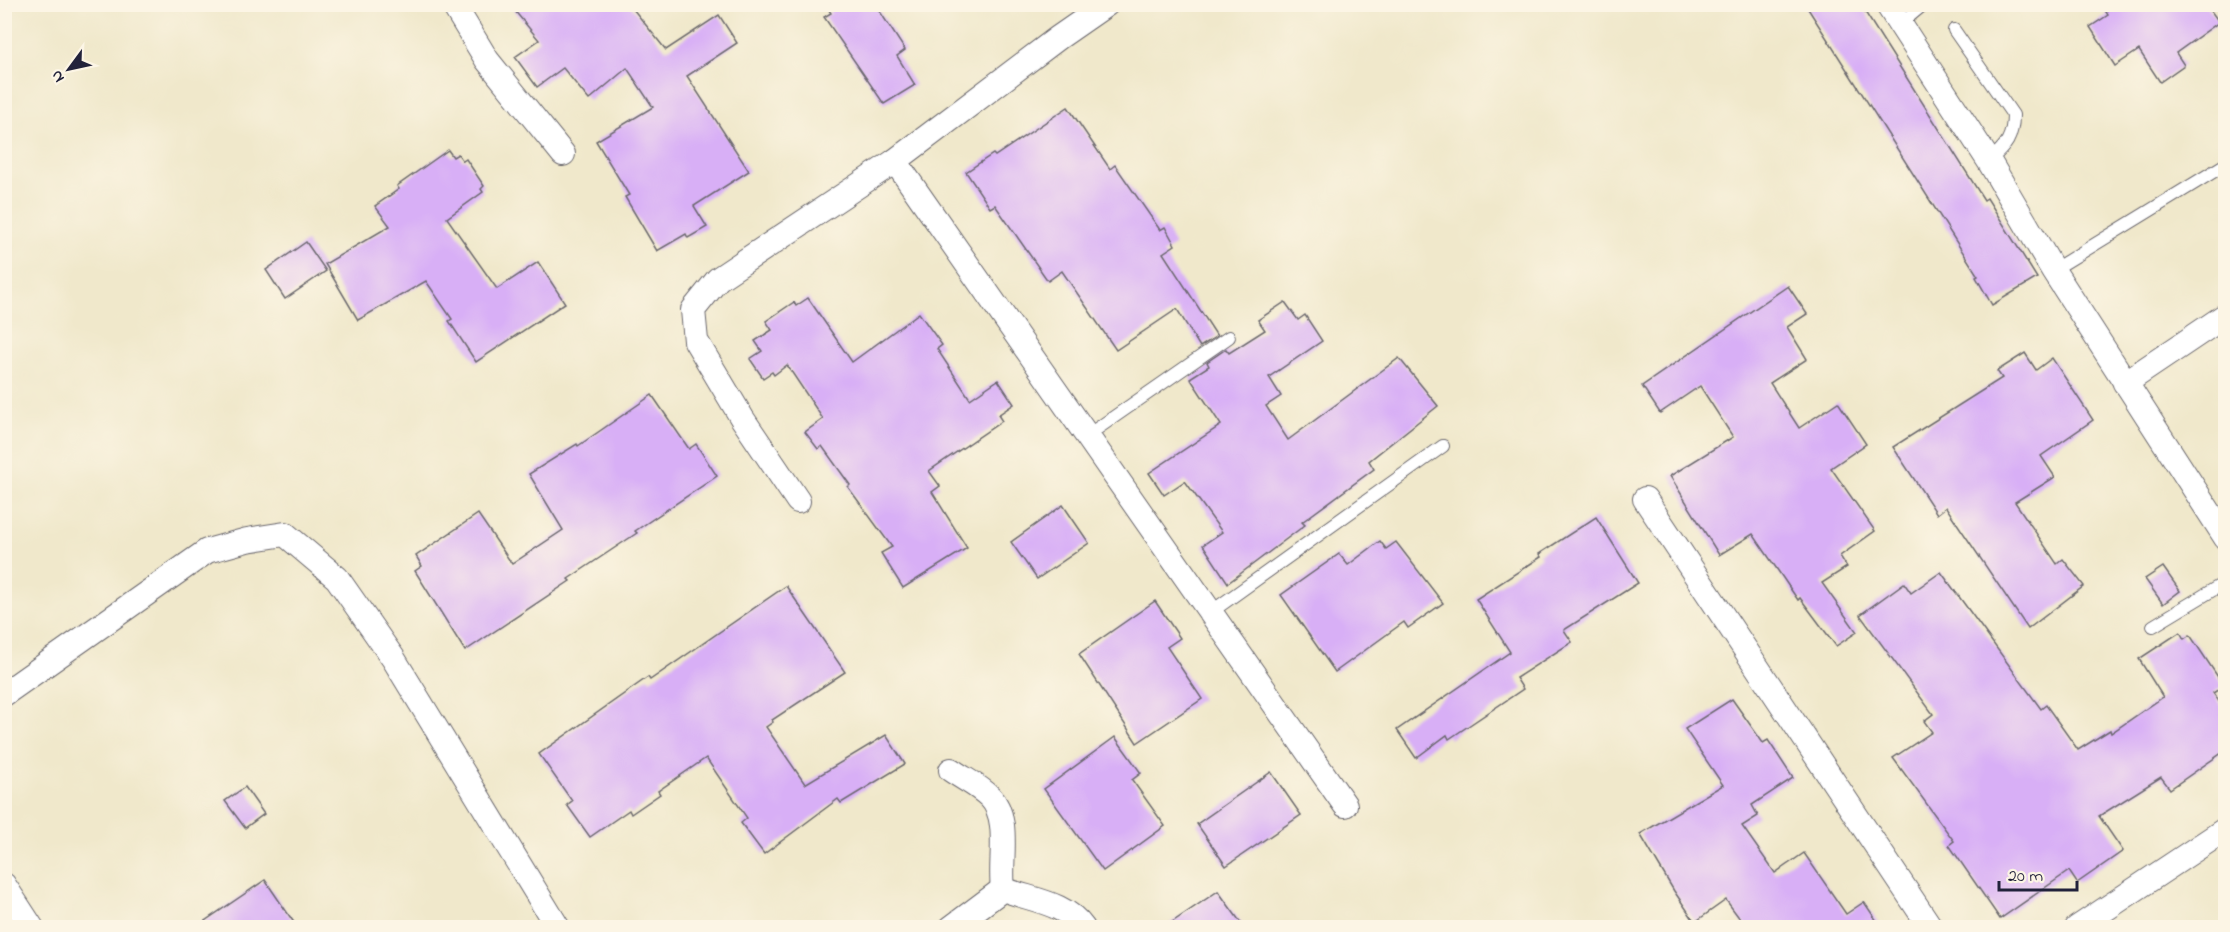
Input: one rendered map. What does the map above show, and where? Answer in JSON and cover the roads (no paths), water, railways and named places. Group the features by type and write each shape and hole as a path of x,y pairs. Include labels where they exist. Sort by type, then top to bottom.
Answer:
{"street":[{"path":"453,4 487,60 563,154"},
{"path":"798,501 742,418 696,341 693,310 718,279 895,161 1058,38 1107,4"},
{"path":"1894,14 1989,161 2053,270 2226,538"},
{"path":"895,161 1346,805"},
{"path":"2125,383 2226,315"},
{"path":"1645,499 1931,927"},
{"path":"4,694 207,551 247,540 285,534 337,578 393,658 558,927"},
{"path":"951,770 992,798 1002,818 1003,889"},
{"path":"2076,927 2226,829"},
{"path":"4,885 32,927"},
{"path":"951,927 1003,889"},
{"path":"1003,889 1048,902 1077,918 1083,927"}],"lane":[{"path":"1894,14 1924,4"},
{"path":"1954,30 2013,115 2013,131 2004,147 1989,161"},
{"path":"2053,270 2226,164"},
{"path":"1088,435 1229,337"},
{"path":"1211,612 1443,446"},
{"path":"2153,626 2226,582"}]}
